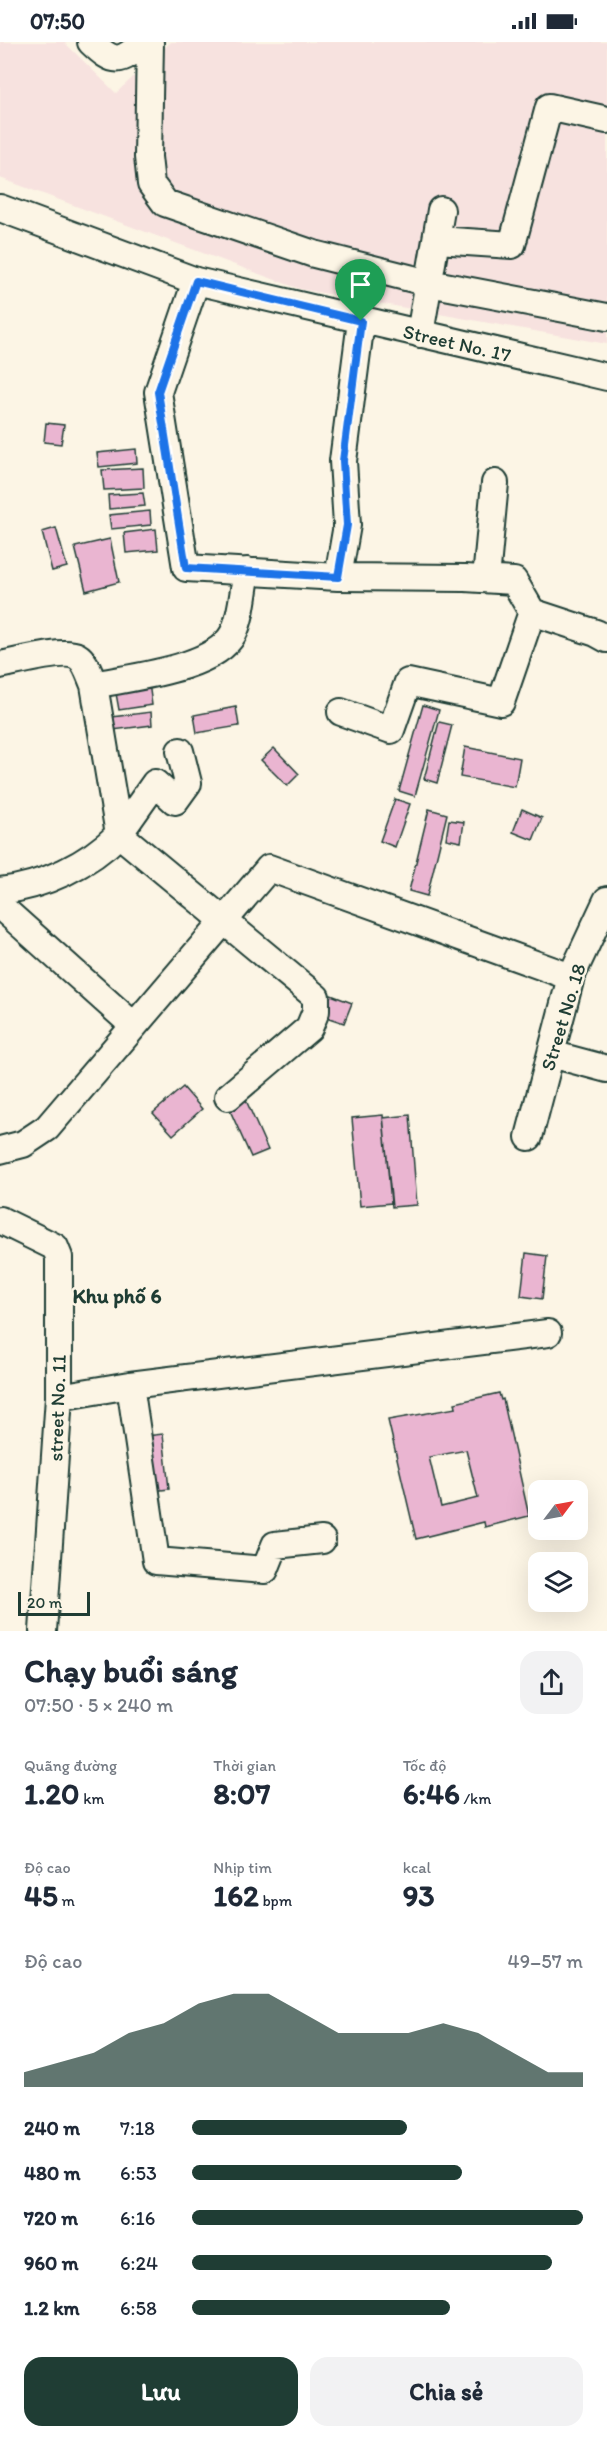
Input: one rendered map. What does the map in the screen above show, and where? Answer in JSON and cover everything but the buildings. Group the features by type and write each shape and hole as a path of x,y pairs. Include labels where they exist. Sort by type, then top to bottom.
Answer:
{"street":[{"path":"91,42 106,57 118,60 127,57 144,42"},
{"path":"150,42 148,157 151,184 165,203 314,254 429,283 607,317"},
{"path":"437,240 512,245 549,107 607,120"},
{"name":"Street No. 17","path":"0,208 196,281 607,377"},
{"path":"420,334 441,210"},
{"path":"196,281 158,392 186,568 338,577 514,581 532,612 596,633 607,639"},
{"path":"338,577 347,525 343,461 361,321"},
{"path":"486,579 495,483"},
{"path":"94,685 170,669 224,648 234,632 247,572"},
{"path":"341,712 391,730 408,682 501,702 532,612"},
{"path":"0,665 63,654 75,655 82,661 94,685 119,834 316,997 316,1011 309,1028 228,1097"},
{"path":"0,891 62,875 104,850 119,834 155,783 175,801 188,783 180,751"},
{"path":"0,1150 23,1144 47,1128 269,868 571,977"},
{"name":"Street No. 18","path":"529,1137 571,977 607,900"},
{"path":"0,906 134,1026"},
{"path":"550,1054 607,1069"},
{"name":"street No. 11","path":"0,1220 55,1247 58,1252 60,1397 43,1631"},
{"path":"60,1397 130,1385 548,1333"},
{"path":"130,1385 156,1561 265,1570 275,1545 322,1540"}],"shaded area":[{"path":"0,42 64,42 116,93 171,42 607,42 607,344 300,289 0,178"}],"district":[{"name":"Khu phố 6","path":"117,1296"}],"route":[{"path":"196,281 361,321 343,461 347,525 338,577 186,568 158,392 196,281"}]}
